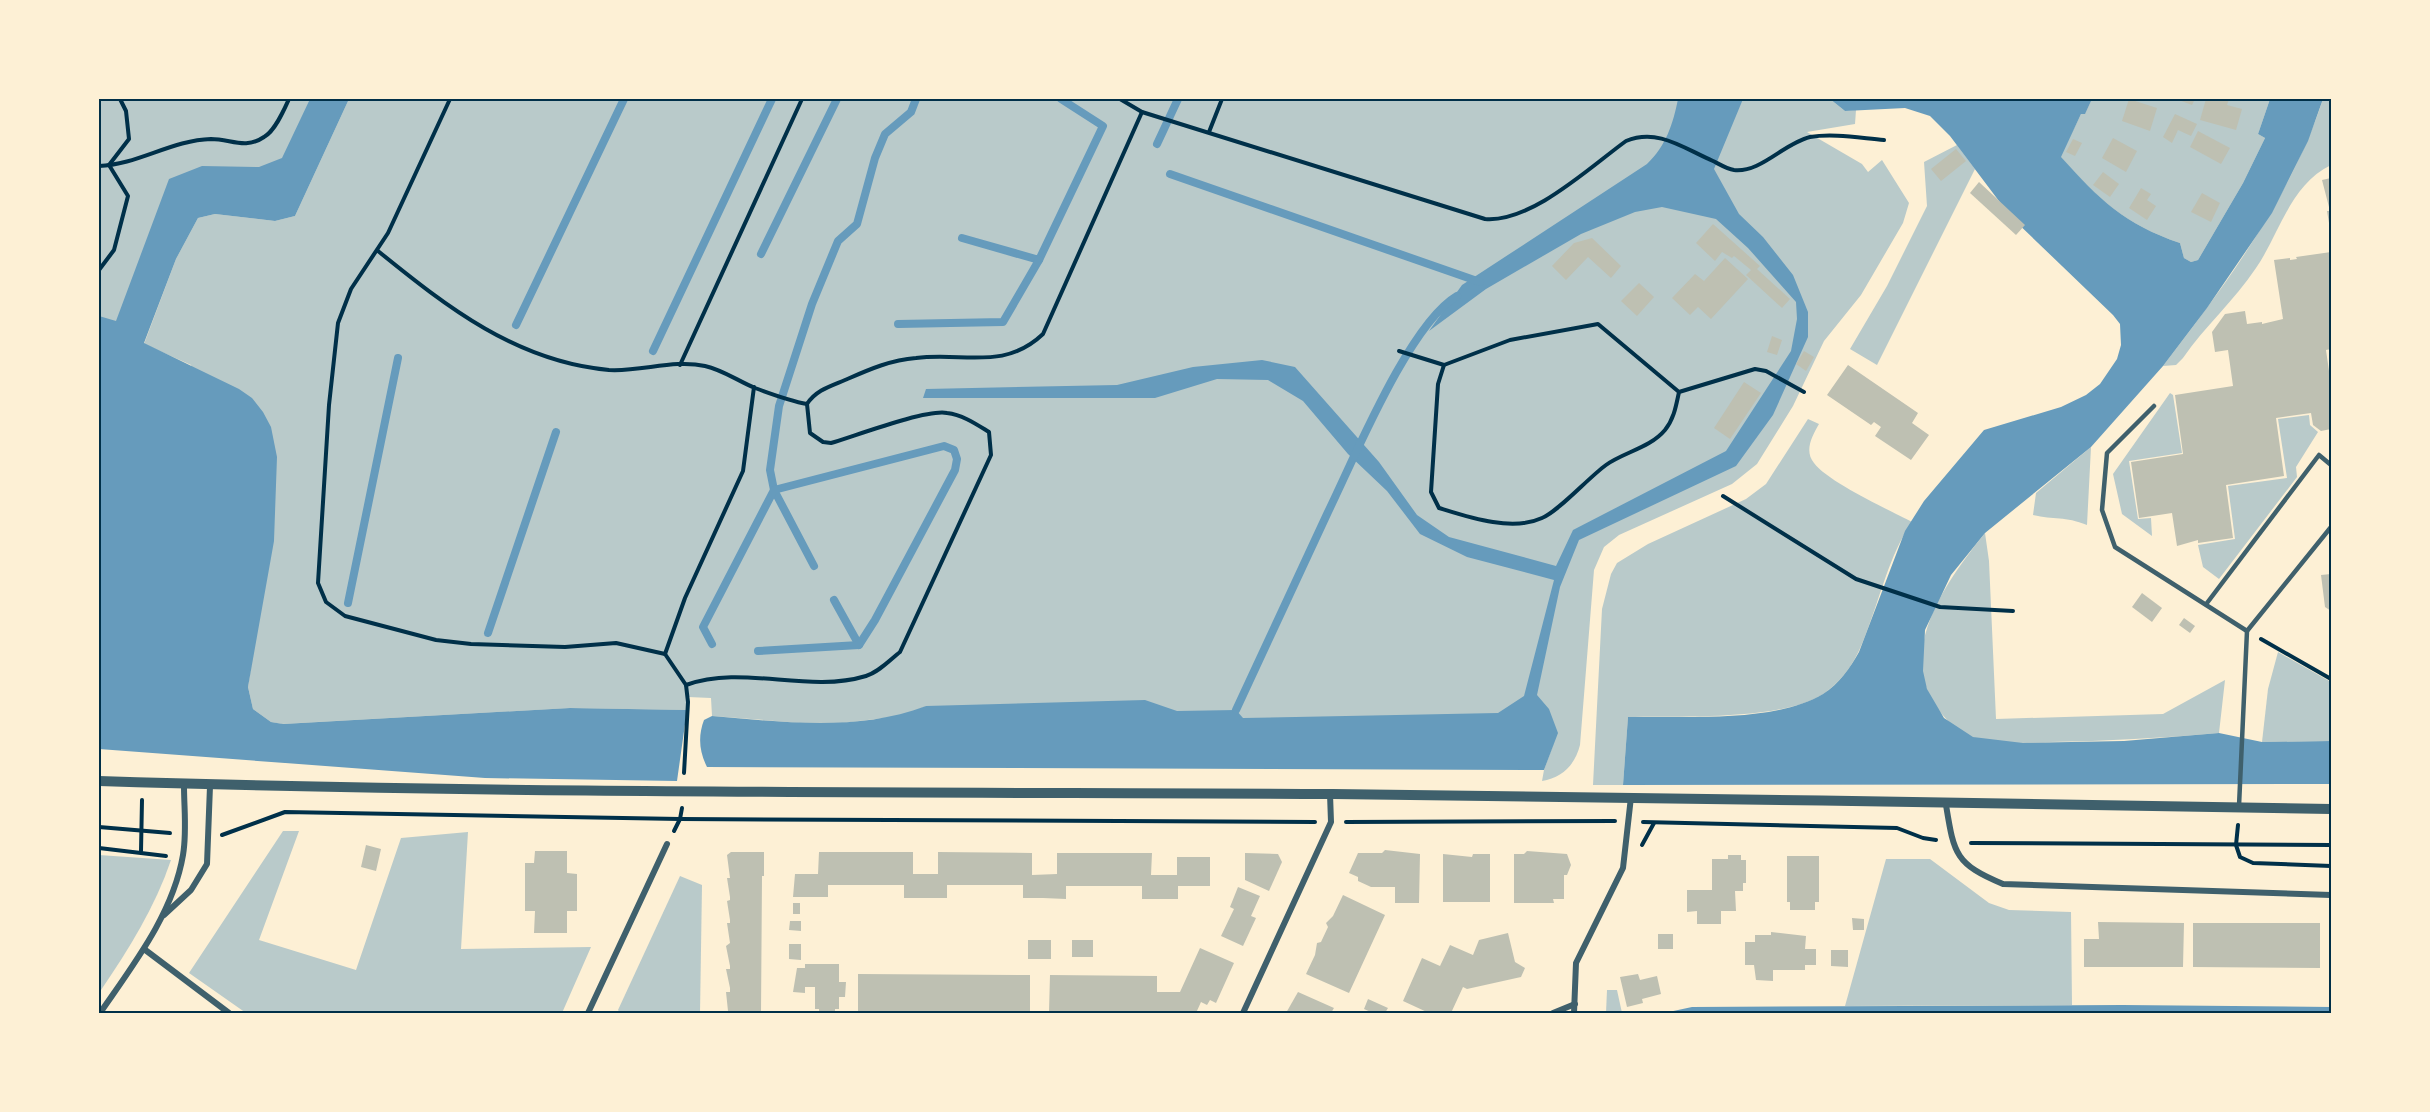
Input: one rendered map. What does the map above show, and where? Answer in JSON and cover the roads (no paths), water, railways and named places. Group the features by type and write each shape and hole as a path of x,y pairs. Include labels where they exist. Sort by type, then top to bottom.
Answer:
{"street":[{"path":"99,781 184,786 683,793 1330,794 2331,809"},
{"path":"100,1013 144,950 161,918 178,876 184,835 184,786"},
{"path":"161,918 201,878 207,864 210,835 210,786"},
{"path":"1243,1013 1331,822 1330,794"},
{"path":"1574,1013 1576,963 1623,868 1630,797"},
{"path":"1946,805 1952,843 1963,862 1974,872 2003,884 2331,895"},
{"path":"588,1013 667,844"},
{"path":"144,950 229,1013"},
{"path":"1553,1013 1575,1004"}],"lane":[{"path":"2154,406 2107,453 2102,510 2115,546 2207,603 2247,631"},
{"path":"2207,603 2319,455 2331,465"},
{"path":"2239,808 2247,631 2331,527"}],"water":[{"path":"310,99 349,99 295,216 275,221 215,214 198,218 176,259 144,343 239,389 252,398 271,427 277,457 274,541 248,687 253,709 271,722 283,724 570,708 687,710 677,781 485,778 99,749 99,316 116,321 169,179 202,166 259,167 282,158"},
{"path":"1678,99 1743,99 1714,169 1739,214 1763,237 1793,275 1808,312 1808,337 1773,415 1736,466 1579,540 1560,587 1537,695 1549,709 1558,733 1544,770 707,767 702,755 700,738 704,720 712,716 820,723 874,719 926,706 1145,700 1177,711 1236,710 1243,718 1498,713 1524,696 1554,580 1467,557 1420,534 1387,491 1348,454 1303,401 1268,380 1217,379 1155,398 923,398 926,389 1117,385 1193,367 1262,360 1295,367 1379,462 1417,515 1449,537 1556,566 1573,530 1726,451 1791,351 1797,319 1796,302 1748,248 1716,219 1662,207 1635,212 1581,234 1486,289 1429,331 1462,285 1647,164 1659,150 1668,134"},
{"path":"1830,99 2092,99 2085,114 2081,114 2061,157 2114,209 2143,228 2180,243 2184,258 2191,262 2198,260 2243,183 2265,138 2258,134 2270,99 2323,99 2308,141 2272,213 2207,308 2163,366 2091,447 1985,533 1951,575 1925,630 1923,671 1927,689 1944,718 1973,737 2023,743 2124,741 2219,733 2262,742 2331,741 2331,784 1623,785 1628,717 1728,716 1780,710 1823,694 1839,681 1859,652 1905,531 1924,501 1984,430 2061,407 2086,395 2100,384 2117,359 2121,345 2120,324 2011,217 1950,136 1930,116 1905,108 1845,111"},
{"path":"2122,1005 2331,1007 2331,1013 1664,1013 1692,1007"}],"waterway":[{"path":"516,325 624,99"},
{"path":"653,351 772,99"},
{"path":"761,254 837,99"},
{"path":"814,566 774,490 770,470 779,406 812,304 838,241 857,224 875,158 885,134 911,112 916,99"},
{"path":"962,238 1039,260 1103,126 1061,99"},
{"path":"1157,144 1178,99"},
{"path":"1170,174 1480,282"},
{"path":"898,324 1003,322 1039,260"},
{"path":"1236,710 1384,395 1420,334 1439,311 1457,296"},
{"path":"348,603 398,358"},
{"path":"488,633 556,432"},
{"path":"712,644 703,627 774,490 944,446 954,450 957,459 955,470 875,620 859,645 758,651"},
{"path":"834,600 859,645"}]}
